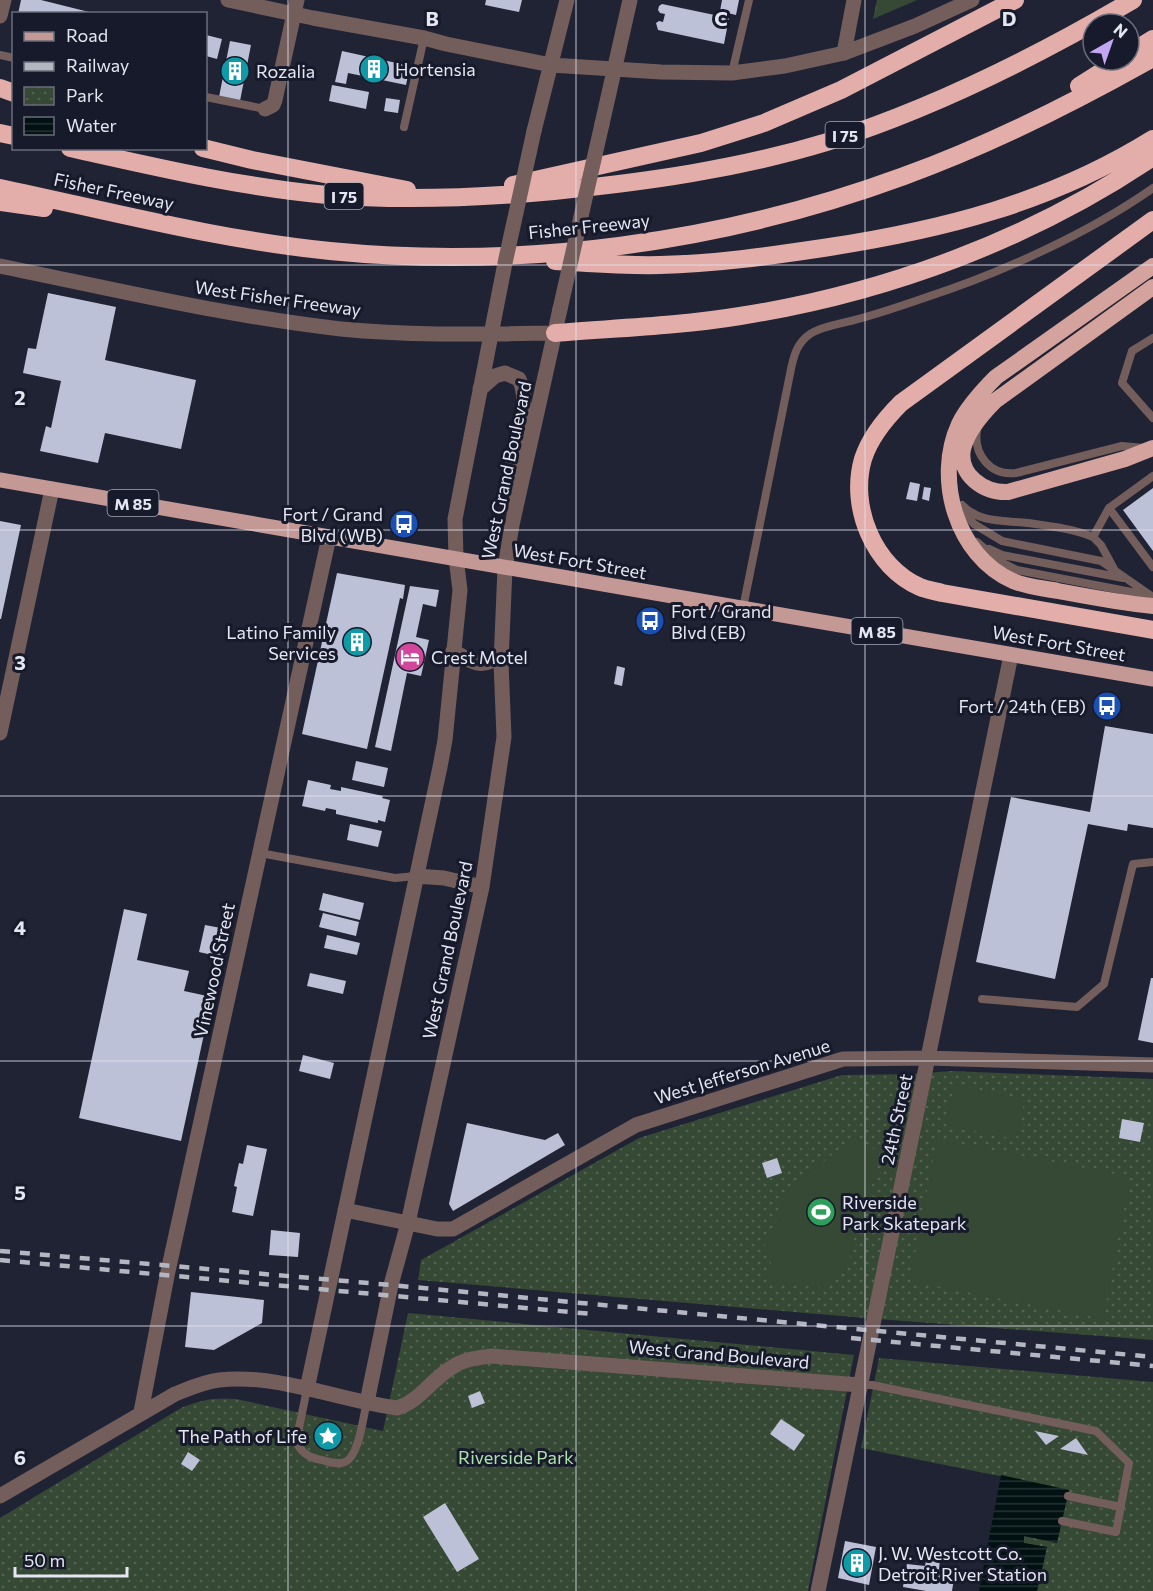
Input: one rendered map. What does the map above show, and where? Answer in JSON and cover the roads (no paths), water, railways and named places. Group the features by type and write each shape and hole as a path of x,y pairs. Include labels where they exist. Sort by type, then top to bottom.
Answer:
{"highway":[{"path":"207,149 338,177 460,197 701,143 764,123 841,90 1015,0"},
{"path":"1056,44 1114,0"},
{"name":"Fisher Freeway","path":"79,150 221,181 272,189 381,198 460,197 621,184 722,167 794,151 863,129 928,104 1019,64 1133,0"},
{"name":"Fisher Freeway","path":"0,188 219,235 328,251 466,256 602,248 739,224 806,208 871,188 999,137 1153,58"},
{"path":"999,137 1101,72"},
{"path":"466,256 623,265 676,264 775,255 898,236 958,222 1028,201 1096,171 1153,139"},
{"path":"555,333 739,316 844,296 928,268 1023,230 1093,194 1153,157"},
{"path":"0,202 115,213"},
{"path":"1146,225 901,403 879,428 863,459 860,495 867,531 878,550 903,577 920,586 942,593 1153,630"},
{"path":"1153,266 996,377 983,389 966,412 955,434 948,462 949,481 964,534 991,567 1016,582 1117,602 1153,606"},
{"path":"1153,287 989,407 965,442 964,463 973,480 982,487 993,491 1008,492 1125,459 1153,448"}],"main road":[{"name":"West Fort Street","path":"0,480 1153,680"}],"street":[{"path":"0,16 4,0"},
{"path":"228,0 295,7 447,44 550,65 661,72 732,73 785,66 844,53 915,26 972,0"},
{"name":"West Grand Boulevard","path":"307,1389 445,740 460,590 455,519 505,263 534,131 567,0"},
{"name":"West Grand Boulevard","path":"630,0 512,525 505,567 502,654 504,737 482,887 408,1223 391,1285 367,1402 397,1408 407,1405 452,1366 464,1361 492,1356 861,1385"},
{"path":"844,53 855,0"},
{"path":"265,110 273,105 275,100 295,7"},
{"name":"West Fisher Freeway","path":"0,266 174,302 342,329 399,333 555,333"},
{"path":"480,390 495,376 505,373 519,379 524,391 524,407 510,478 512,525"},
{"path":"0,733 52,489"},
{"name":"Vinewood Street","path":"141,1413 167,1276 329,537"},
{"path":"453,651 468,660 483,664 495,660 502,654"},
{"name":"24th Street","path":"818,1591 1011,655"},
{"path":"416,876 444,878 482,887"},
{"name":"West Jefferson Avenue","path":"345,1210 437,1229 453,1229 636,1125 843,1059 928,1058 1153,1065"},
{"path":"0,1496 141,1413 199,1384 221,1380 256,1381 367,1402"}],"lane":[{"path":"732,73 748,0"},
{"path":"404,127 424,38"},
{"path":"207,97 265,110"},
{"path":"743,608 791,369 795,353 804,339 822,329 888,311 977,279 1116,212 1153,188"},
{"path":"1153,338 1132,351 1122,383 1153,418"},
{"path":"1093,537 1109,508 1153,476"},
{"path":"949,481 961,504 980,518 1027,523 1093,537 1101,544 1110,564 1119,573"},
{"path":"949,481 956,503 967,517 993,536 1008,543 1101,561 1153,597"},
{"path":"1132,491 1138,499"},
{"path":"1109,508 1153,567"},
{"path":"957,515 983,544 1002,555 1119,577 1131,582"},
{"path":"957,515 980,545 1009,567 1153,597"},
{"path":"260,853 395,878 416,876"},
{"path":"982,999 1077,1007 1104,984 1133,864 1153,862"},
{"path":"861,1385 872,1384 1096,1431 1129,1463 1116,1532 1062,1521"},
{"path":"307,1389 296,1442 300,1450 312,1459 338,1464 352,1458 367,1402"},
{"path":"1068,1496 1121,1507"}],"water":[{"path":"1001,1475 1069,1490 1057,1543 1024,1536 1024,1543 1047,1547 1037,1591 979,1591"}],"railway":[{"path":"0,1251 391,1285 1153,1357"},
{"path":"0,1260 592,1314"},
{"path":"851,1338 1153,1366"}],"place":[{"name":"Hortensia","path":"374,69"},
{"name":"Rozalia","path":"235,71"},
{"name":"Fort / Grand Blvd (WB)","path":"404,524"},
{"name":"Fort / Grand Blvd (EB)","path":"650,621"},
{"name":"Latino Family Services","path":"357,642"},
{"name":"Crest Motel","path":"410,657"},
{"name":"Fort / 24th (EB)","path":"1107,706"},
{"name":"Riverside Park Skatepark","path":"821,1212"},
{"name":"The Path of Life","path":"328,1436"},
{"name":"J. W. Westcott Co. Detroit River Station","path":"857,1563"}],"park label":[{"name":"Riverside Park","path":"516,1457"}]}
